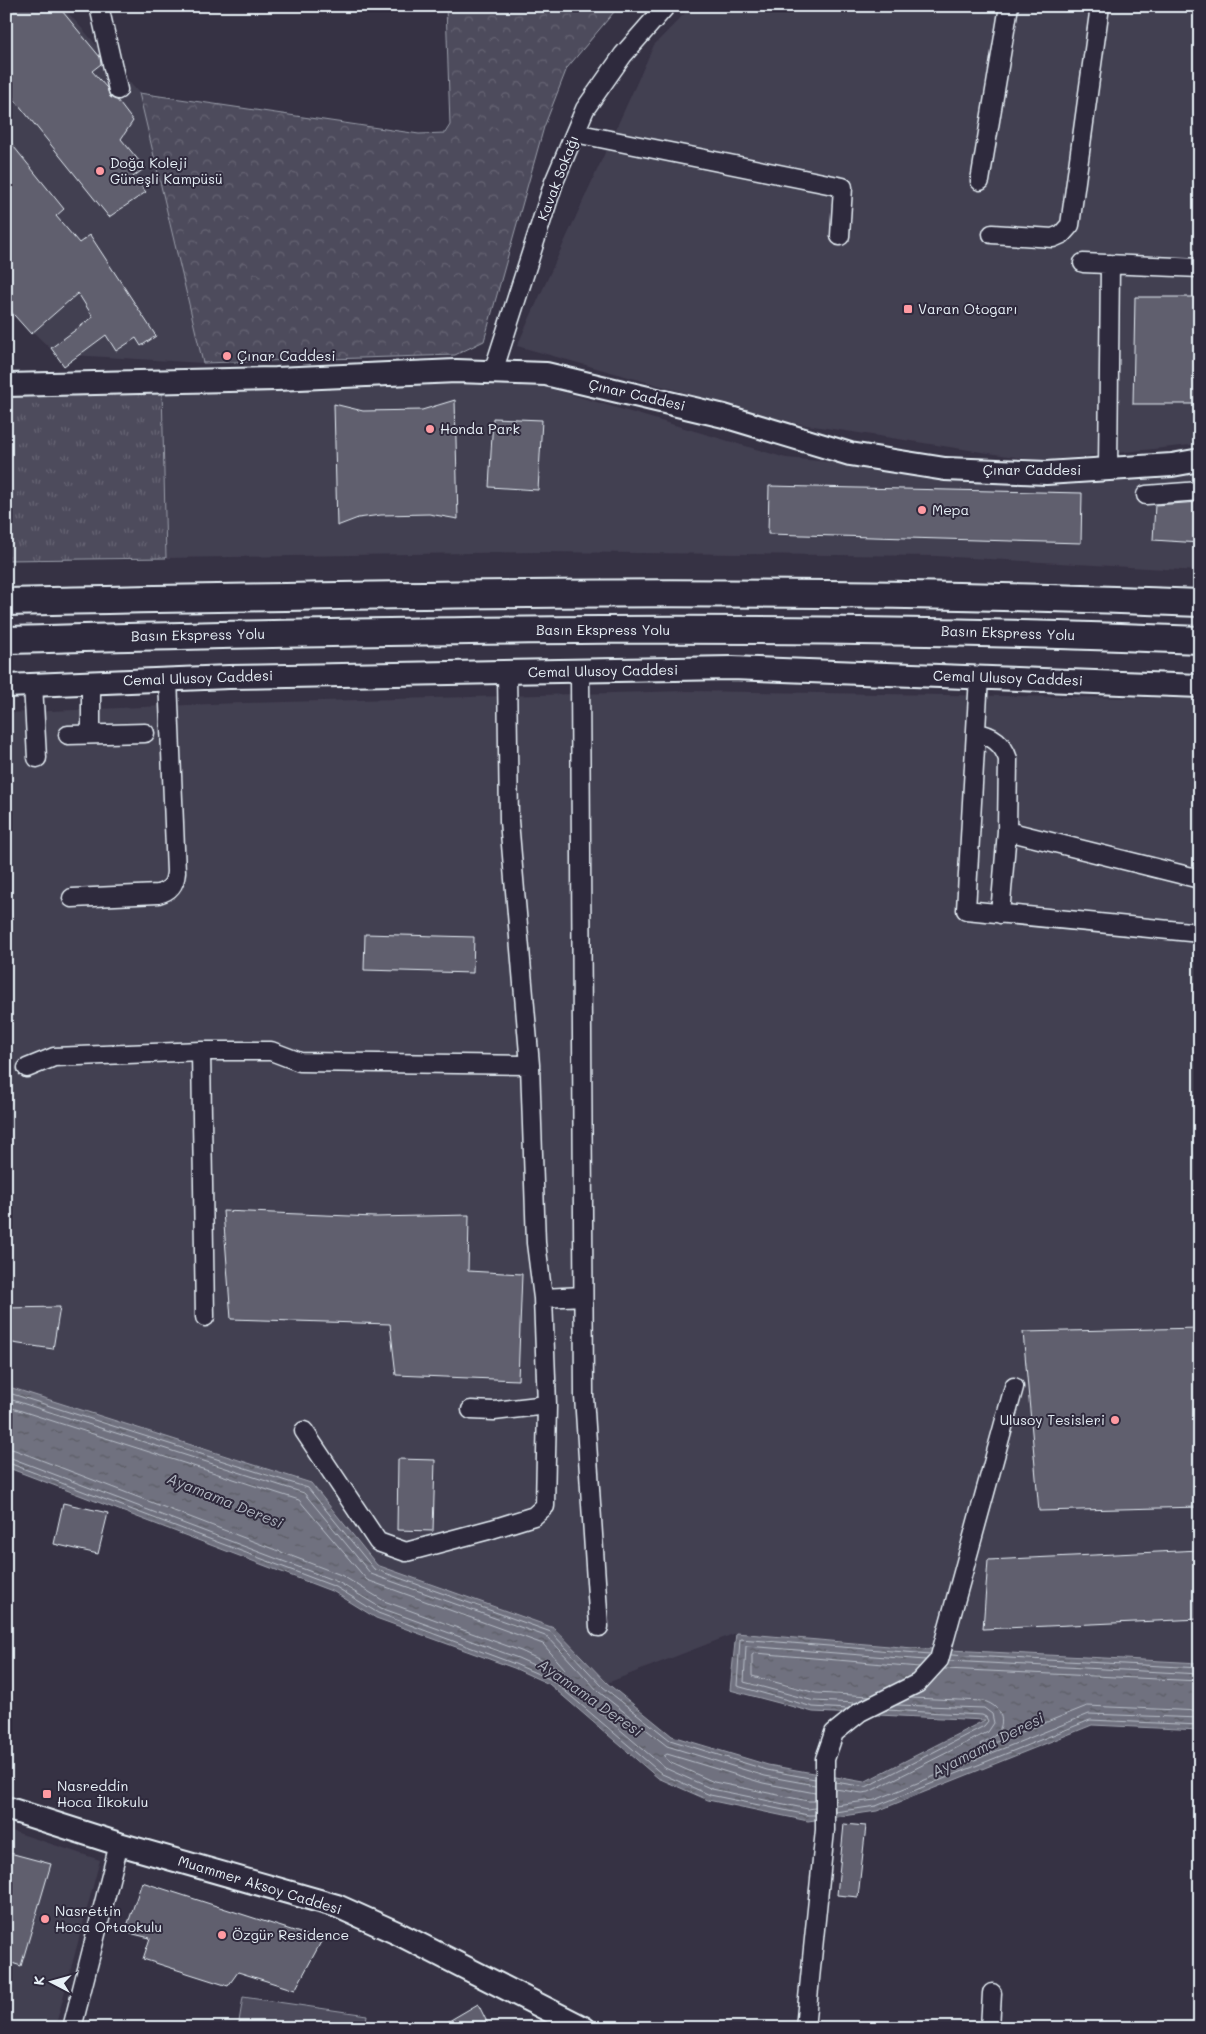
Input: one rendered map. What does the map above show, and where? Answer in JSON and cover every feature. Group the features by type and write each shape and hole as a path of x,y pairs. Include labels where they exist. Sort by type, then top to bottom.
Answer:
{"highway":[{"path":"8,602 516,592 753,592 1064,598 1200,603"},
{"name":"Basın Ekspress Yolu","path":"6,640 424,632 805,629 949,631 1200,640"}],"main road":[{"name":"Çınar Caddesi","path":"6,385 276,379 456,371 546,374 724,416 850,454 945,469 1046,473 1172,465 1200,460"},
{"name":"Cemal Ulusoy Caddesi","path":"6,686 168,679 732,668 1200,686"},
{"name":"Muammer Aksoy Caddesi","path":"6,1808 120,1844 337,1906 553,2020 584,2028"}],"street":[{"path":"99,6 118,90"},
{"name":"Kavak Sokağı","path":"493,372 554,182 585,109 623,55 666,6"},
{"path":"980,181 1009,6"},
{"path":"992,234 1053,238 1062,234 1070,225 1100,6"},
{"path":"575,133 843,187 840,236"},
{"path":"1083,263 1200,268"},
{"path":"1108,469 1110,264"},
{"path":"1146,495 1200,491"},
{"path":"304,1431 378,1542 406,1552 534,1516 545,1506 547,1404 543,1298 536,1243 530,1065 509,822 507,672"},
{"path":"580,672 584,1396 599,1627"},
{"path":"979,676 966,910 1200,934"},
{"path":"72,898 158,894 169,890 173,885 176,872 168,679"},
{"path":"90,682 91,734"},
{"path":"34,684 36,758"},
{"path":"68,735 145,733"},
{"path":"976,733 995,739 1001,745 1008,759 1007,831 1000,914"},
{"path":"1007,831 1200,879"},
{"path":"27,1068 54,1056 200,1051 271,1052 300,1062 530,1065"},
{"path":"200,1051 204,1317"},
{"path":"543,1298 583,1296"},
{"path":"804,2028 825,1830 825,1759 834,1732 860,1712 918,1683 939,1660 1014,1387"},
{"path":"471,1410 494,1412 547,1404"},
{"path":"72,2028 120,1844"},
{"path":"990,2028 992,1993"}],"shaded area":[{"name":"Doğa Koleji Güneşli Kampüsü","path":"6,6 62,6 139,93 203,363 56,354 6,306"},
{"path":"692,6 1200,6 1200,444 1040,461 794,423 517,346 654,45"},
{"path":"522,380 786,458 1042,481 1200,468 1200,571 936,556 536,552 166,558 162,389"},
{"path":"687,691 1200,699 1200,1663 913,1648 736,1633 607,1683 554,1628 377,1565 311,1483 6,1386 6,713 210,704"},
{"name":"Nasrettin Hoca Ortaokulu","path":"6,1829 100,1860 55,2028 6,2028"}],"green space":[{"path":"446,6 619,6 567,68 544,127 484,341 455,355 203,363 139,93 419,134 445,133 450,125"},
{"path":"162,389 166,558 6,560 6,394"},
{"path":"243,1997 367,2015 365,2028 238,2028"}],"water":[{"name":"Ayamama Deresi","path":"6,1386 311,1483 377,1565 554,1628 607,1683 672,1736 768,1765 864,1782 985,1720 813,1712 730,1690 736,1633 913,1648 1200,1663 1200,1730 1092,1725 877,1811 808,1821 708,1800 658,1778 549,1684 514,1668 376,1618 334,1592 6,1467"}],"building":[{"path":"6,6 58,6 100,57 101,64 92,71 107,88 110,97 117,100 133,121 121,139 145,168 133,177 146,192 109,217 6,89"},
{"path":"6,137 64,209 56,216 79,243 90,235 156,336 141,346 136,338 116,351 106,335 64,366 51,348 93,317 78,293 31,334 6,306"},
{"path":"1135,297 1200,297 1200,404 1133,404"},
{"path":"455,400 458,519 429,514 381,515 358,518 337,526 334,404 363,411 422,410"},
{"path":"493,418 542,420 538,490 489,487"},
{"path":"769,486 1082,493 1081,543 768,534"},
{"path":"1200,502 1200,543 1153,540 1155,505"},
{"path":"365,934 474,937 473,973 364,970"},
{"path":"223,1211 375,1217 469,1215 468,1271 522,1274 518,1380 396,1375 390,1324 231,1319"},
{"path":"60,1307 53,1349 6,1342 6,1308"},
{"name":"Ulusoy Tesisleri","path":"1200,1328 1200,1507 1039,1511 1023,1332"},
{"path":"398,1459 435,1460 433,1531 397,1530"},
{"path":"63,1503 108,1513 98,1554 54,1544"},
{"path":"1200,1550 1200,1619 983,1629 988,1560"},
{"path":"844,1824 866,1826 858,1897 837,1895"},
{"path":"6,1852 51,1864 21,1966 6,1961"},
{"name":"Özgür Residence","path":"142,1882 322,1940 295,1990 238,1972 228,1986 143,1959 150,1938 125,1932"},
{"path":"478,2004 490,2028 437,2028"}],"place":[{"name":"Doğa Koleji Güneşli Kampüsü","path":"100,171"},
{"name":"Varan Otogarı","path":"908,309"},
{"name":"Çınar Caddesi","path":"227,356"},
{"name":"Honda Park","path":"430,429"},
{"name":"Mepa","path":"922,510"},
{"name":"Ulusoy Tesisleri","path":"1115,1420"},
{"name":"Nasreddin Hoca İlkokulu","path":"47,1794"},
{"name":"Nasrettin Hoca Ortaokulu","path":"45,1919"},
{"name":"Özgür Residence","path":"222,1935"}]}
